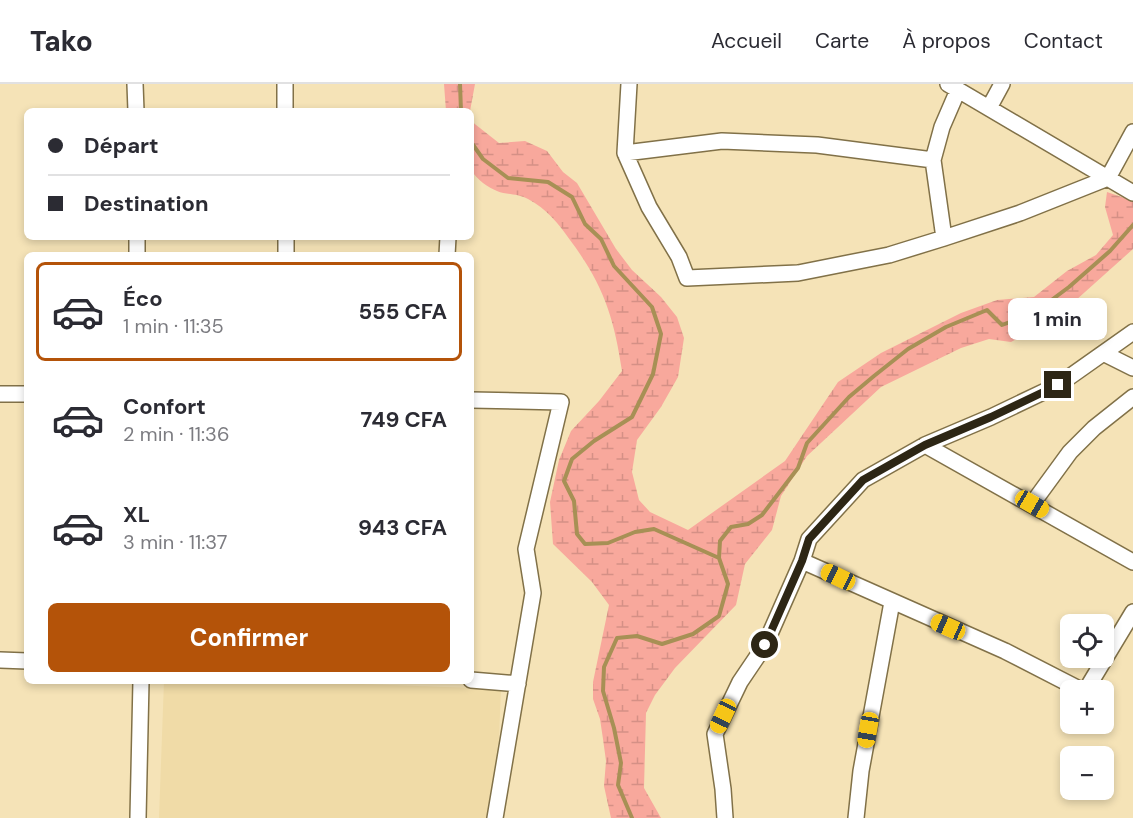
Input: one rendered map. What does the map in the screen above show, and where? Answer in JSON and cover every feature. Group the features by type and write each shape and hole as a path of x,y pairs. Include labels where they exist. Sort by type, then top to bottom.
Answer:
{"street":[{"path":"135,84 136,108"},
{"path":"285,84 285,108"},
{"path":"629,84 625,153 649,207 679,257 687,278 798,273 889,255 944,238 1020,213 1107,178 1133,132"},
{"path":"989,108 1002,84"},
{"path":"944,238 933,160 953,87 1133,193"},
{"path":"625,153 722,141 817,145 933,160"},
{"path":"725,818 715,734 740,682 765,645 802,561 809,539 863,480 925,445 1058,385 1105,354 1133,332"},
{"path":"1105,354 1133,368"},
{"path":"0,394 24,394"},
{"path":"1032,504 1070,452 1094,428 1133,397"},
{"path":"474,400 561,402 526,549 532,592 495,818"},
{"path":"925,445 1133,562"},
{"path":"802,561 1005,651 1062,680"},
{"path":"856,818 861,771 892,602"},
{"path":"1092,680 1133,612"},
{"path":"0,660 24,661"},
{"path":"474,680 518,684"},
{"path":"138,818 141,684"}],"shaded area":[{"path":"164,684 362,684 501,689 499,738 486,818 159,818"}],"green space":[{"path":"444,84 475,84 471,108 446,108"},
{"path":"474,123 499,143 525,141 547,151 563,172 577,183 616,249 632,270 661,297 677,317 684,338 678,377 661,407 637,440 632,472 639,500 650,512 688,530 785,461 838,382 881,353 961,313 997,300 1034,297 1067,271 1096,255 1113,235 1105,207 1107,192 1133,201 1133,249 1056,318 1011,342 989,339 961,348 881,387 807,456 781,496 772,530 745,564 736,605 675,668 655,695 646,713 644,788 661,818 611,818 604,786 606,761 600,719 593,699 593,682 609,605 592,582 553,544 550,502 559,460 571,431 599,401 622,371 611,317 591,271 552,217 528,199 494,190 474,174"}],"waterway":[{"path":"460,84 461,108"},
{"path":"474,146 483,159 508,178 548,182 572,197 585,224 601,239 614,266 652,307 661,334 653,374 632,417 594,441 572,459 564,481 574,501 577,534 585,544 608,543 635,532 654,529 719,558 728,584 719,616 693,634 662,644 637,636 617,638 604,667 603,691 621,763 618,785 632,818"},
{"path":"719,558 720,541 731,527 748,524 762,515 798,468 807,443 849,397 874,376 908,349 946,327 987,310 1002,325 1034,313 1069,287 1110,251 1133,225"}],"route":[{"path":"765,645 802,561 809,539 863,480 925,445 1058,385"}]}
